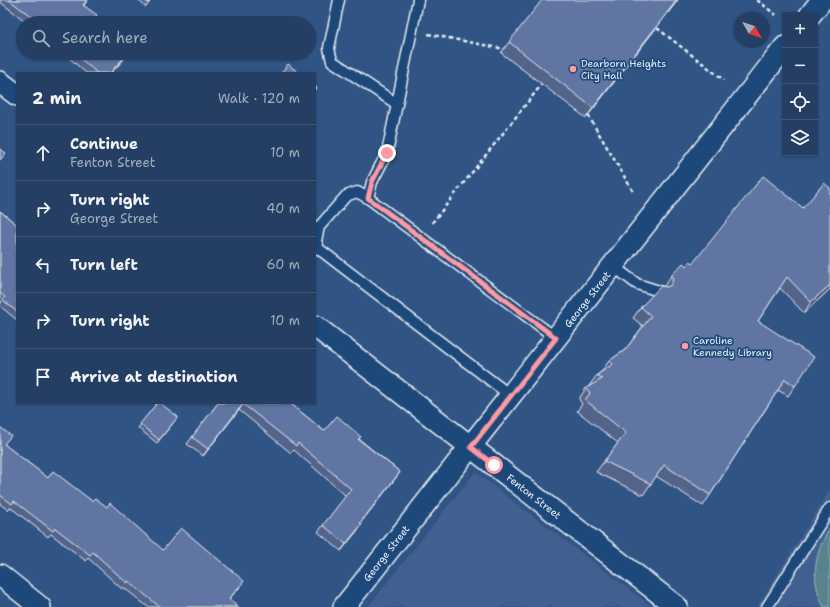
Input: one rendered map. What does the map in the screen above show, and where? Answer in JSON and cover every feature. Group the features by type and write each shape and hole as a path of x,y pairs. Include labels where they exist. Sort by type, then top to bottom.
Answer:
{"street":[{"path":"812,12 822,0"},
{"name":"George Street","path":"344,607 784,48"},
{"path":"0,82 16,94"},
{"name":"Fenton Street","path":"316,327 678,607"},
{"path":"0,576 40,607"}],"lane":[{"path":"339,0 329,48 332,61 397,104"},
{"path":"368,198 372,182 387,153 418,0"},
{"path":"510,396 318,249 316,241 319,227 346,196 357,192 368,198 556,338"},
{"path":"613,266 637,284 659,291"},
{"path":"767,607 830,508"}],"path":[{"path":"757,0 776,15"},
{"path":"657,28 724,80"},
{"path":"412,30 504,49"},
{"path":"421,237 542,84"},
{"path":"588,115 634,192"}],"shaded area":[{"path":"475,472 652,607 368,607"},
{"path":"830,490 830,607 757,607"}],"green space":[{"path":"830,528 830,607 824,607 817,586 816,567 820,547"}],"building":[{"path":"9,0 87,0 83,5 97,15 96,16 31,16"},
{"path":"144,0 151,0 148,3"},
{"name":"Dearborn Heights City Hall","path":"542,0 677,0 593,108 509,42"},
{"path":"82,60 122,60 111,72 96,72"},
{"path":"288,64 298,72 282,72"},
{"path":"0,149 6,153 0,160"},
{"name":"Caroline Kennedy Library","path":"763,176 803,208 824,183 830,188 830,285 811,302 787,277 758,321 814,357 795,386 785,379 710,495 664,465 651,484 604,461 626,433 585,400 590,393 586,388 602,379 597,375 613,364 609,361 625,350 651,316 641,307 661,286 667,287 671,285 673,279 671,276 683,263 686,266 690,261 693,263"},
{"path":"0,211 16,224 16,311 3,300 5,297 0,293"},
{"path":"156,404 161,404 178,417 159,440 140,424"},
{"path":"217,404 243,404 208,449 192,437"},
{"path":"243,404 291,404 324,431 337,416 361,437 358,439 400,472 360,523 362,524 346,544 323,525 351,489 298,443 296,446"},
{"path":"0,427 11,436 4,444 48,478 53,471 92,501 95,498 107,507 110,503 163,550 181,528 244,581 229,599 239,607 160,607 128,581 127,583 93,552 90,555 55,528 53,531 14,501 12,504 0,495"}],"place":[{"name":"Dearborn Heights City Hall","path":"573,69"},
{"name":"Caroline Kennedy Library","path":"685,346"}],"route":[{"path":"387,153 372,182 368,198 556,338 471,447 494,465"}]}
